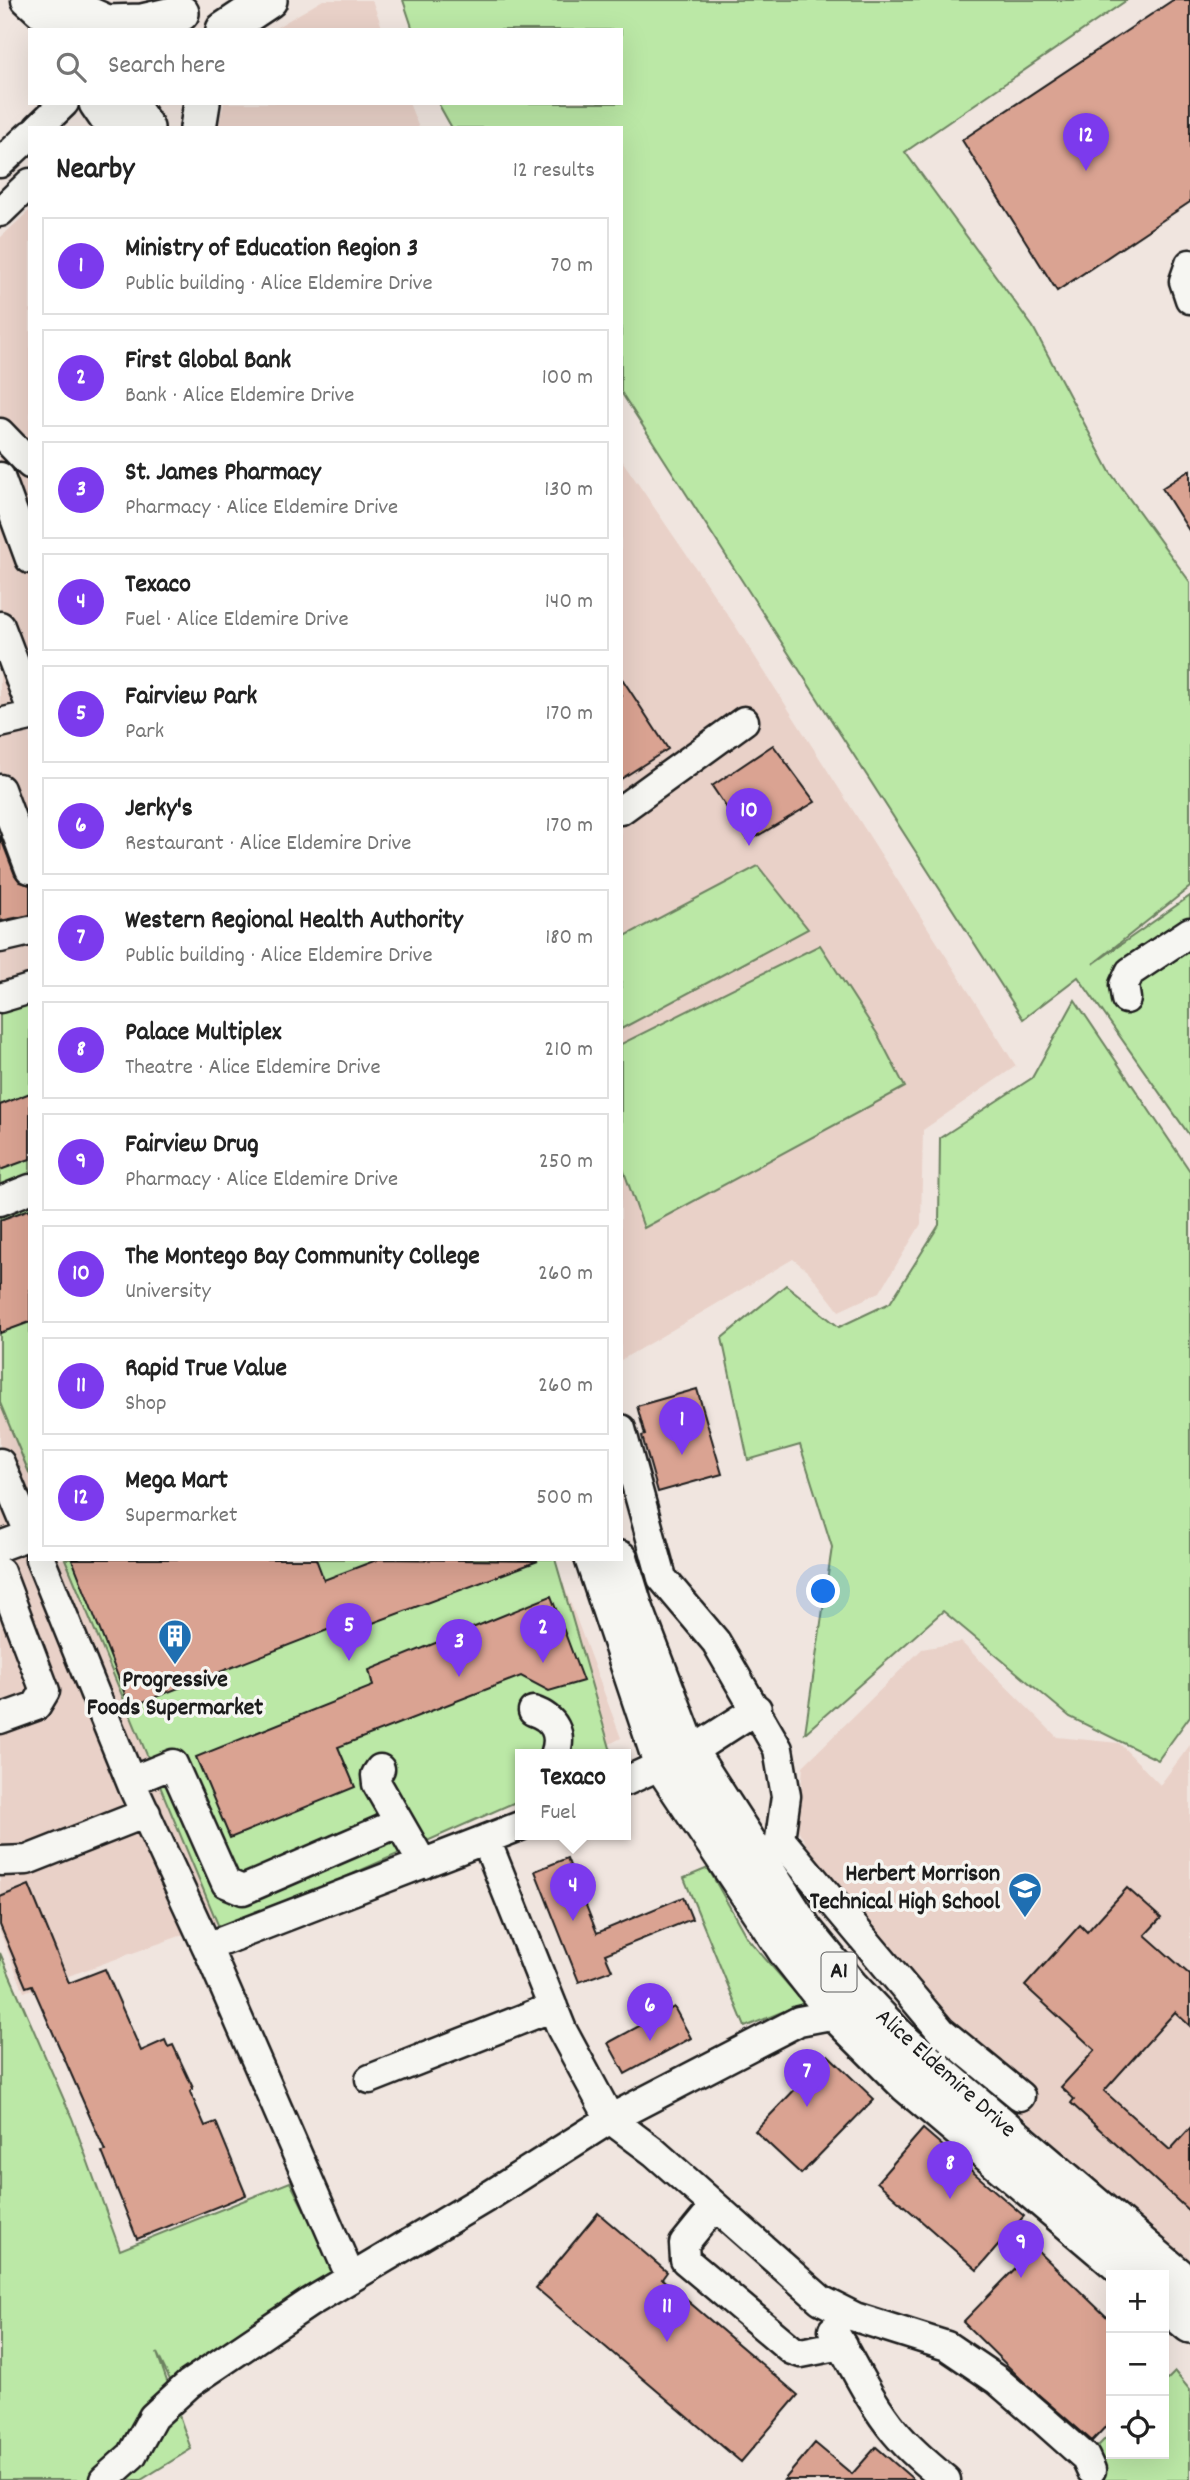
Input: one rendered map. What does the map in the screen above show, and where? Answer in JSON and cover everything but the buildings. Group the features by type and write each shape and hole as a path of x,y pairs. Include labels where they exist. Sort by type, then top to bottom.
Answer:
{"main road":[{"path":"36,0 107,23 142,22 179,14"},
{"path":"198,126 202,105"},
{"path":"108,113 141,126"},
{"name":"Alice Eldemire Drive","path":"594,1561 676,1759 786,1951 836,2014 907,2085 1125,2270"},
{"name":"Alice Eldemire Drive","path":"621,1561 676,1759 806,1932 850,1986 899,2038 1190,2286"},
{"path":"1169,2307 1190,2325"}],"street":[{"path":"36,0 46,28"},
{"path":"36,0 57,28"},
{"path":"40,126 62,105"},
{"path":"0,163 28,137"},
{"path":"0,212 28,185"},
{"path":"1190,264 1184,281 1190,299"},
{"path":"0,433 28,462"},
{"path":"0,477 28,554"},
{"path":"0,626 24,672 28,694"},
{"path":"0,723 28,716"},
{"path":"623,809 744,721"},
{"path":"0,789 28,864"},
{"path":"0,938 28,931"},
{"path":"1126,999 1124,985 1130,972 1190,932"},
{"path":"0,998 28,990"},
{"path":"0,1201 28,1190"},
{"path":"623,1436 662,1578 716,1642 778,1749 786,1797 780,1839 941,2031 1020,2096"},
{"path":"12,1468 28,1528"},
{"path":"0,1546 28,1536"},
{"path":"41,1561 131,1781 207,1947 351,2278"},
{"path":"0,1572 45,1690 36,1706 0,1719"},
{"path":"631,1778 676,1759 757,1709"},
{"path":"533,1711 550,1720 556,1727 557,1749"},
{"path":"131,1781 173,1764 226,1882 243,1890 398,1823"},
{"path":"380,1769 376,1775 377,1784 423,1864"},
{"path":"0,1861 27,1860 146,1813"},
{"path":"207,1947 515,1828"},
{"path":"486,1840 562,2030 610,2119 654,2152 821,2300 855,2317 947,2346 996,2380 1040,2417 1085,2458 1091,2470"},
{"path":"370,2079 553,2007"},
{"path":"104,2480 132,2455 153,2417 190,2384 309,2303 492,2194 610,2119 799,2021 836,2014"},
{"path":"714,2207 684,2244 685,2260 792,2350 801,2353 842,2345"},
{"path":"808,2289 882,2414 925,2463 946,2480"}],"shaded area":[{"path":"323,0 372,0 382,28 275,28"},
{"path":"224,105 410,105 418,126 218,126"},
{"path":"28,212 28,1561 555,1561 621,1738 600,1749 515,1749 515,1758 330,1882 24,1992 0,1932 0,238"},
{"path":"623,462 736,627 1016,1066 923,1130 921,1224 880,1292 839,1311 808,1271 793,1259 623,1359"},
{"name":"Herbert Morrison Technical High School","path":"961,1642 1057,1737 1119,1743 1160,1785 1190,1745 1190,2263 990,2087 829,1883 798,1830 803,1766 922,1649"}],"green space":[{"path":"403,0 1127,0 905,152 1033,327 1110,472 1190,582 1190,887 1093,964 1190,896 1190,1136 1078,977 1023,1019 623,395 623,126 451,126 439,105 623,105 623,28 412,28"},
{"path":"758,866 808,929 623,1028 623,937"},
{"path":"820,945 878,1035 905,1087 644,1228 623,1169 623,1043"},
{"path":"1075,1000 1190,1171 1190,1716 1158,1760 1070,1717 943,1611 805,1733 832,1547 800,1445 748,1460 722,1338 786,1285 839,1327 890,1303 939,1225 940,1138 1032,1078"},
{"path":"28,1001 28,1470 0,1403 0,1008"},
{"path":"66,1561 556,1561 610,1749 515,1749 515,1802 221,1932"},
{"path":"708,1868 747,1938 804,2003 745,2027 684,1878"},
{"path":"0,1953 72,2118 120,2250 290,2182 337,2277 174,2388 157,2353 191,2449 141,2480 0,2480"},
{"path":"1175,2372 1190,2390 1190,2480 1095,2480 1080,2464 1106,2438 1106,2459 1169,2459 1169,2378"}],"place":[{"name":"Mega Mart","path":"1086,171"},
{"name":"The Montego Bay Community College","path":"749,846"},
{"name":"Ministry of Education Region 3","path":"682,1455"},
{"name":"Fairview Park","path":"349,1661"},
{"name":"First Global Bank","path":"543,1663"},
{"name":"Progressive Foods Supermarket","path":"175,1666"},
{"name":"St. James Pharmacy","path":"459,1677"},
{"name":"Herbert Morrison Technical High School","path":"1025,1919"},
{"name":"Texaco","path":"573,1921"},
{"name":"Jerky's","path":"650,2041"},
{"name":"Western Regional Health Authority","path":"807,2107"},
{"name":"Palace Multiplex","path":"950,2199"},
{"name":"Fairview Drug","path":"1021,2278"},
{"name":"Rapid True Value","path":"667,2342"}]}
